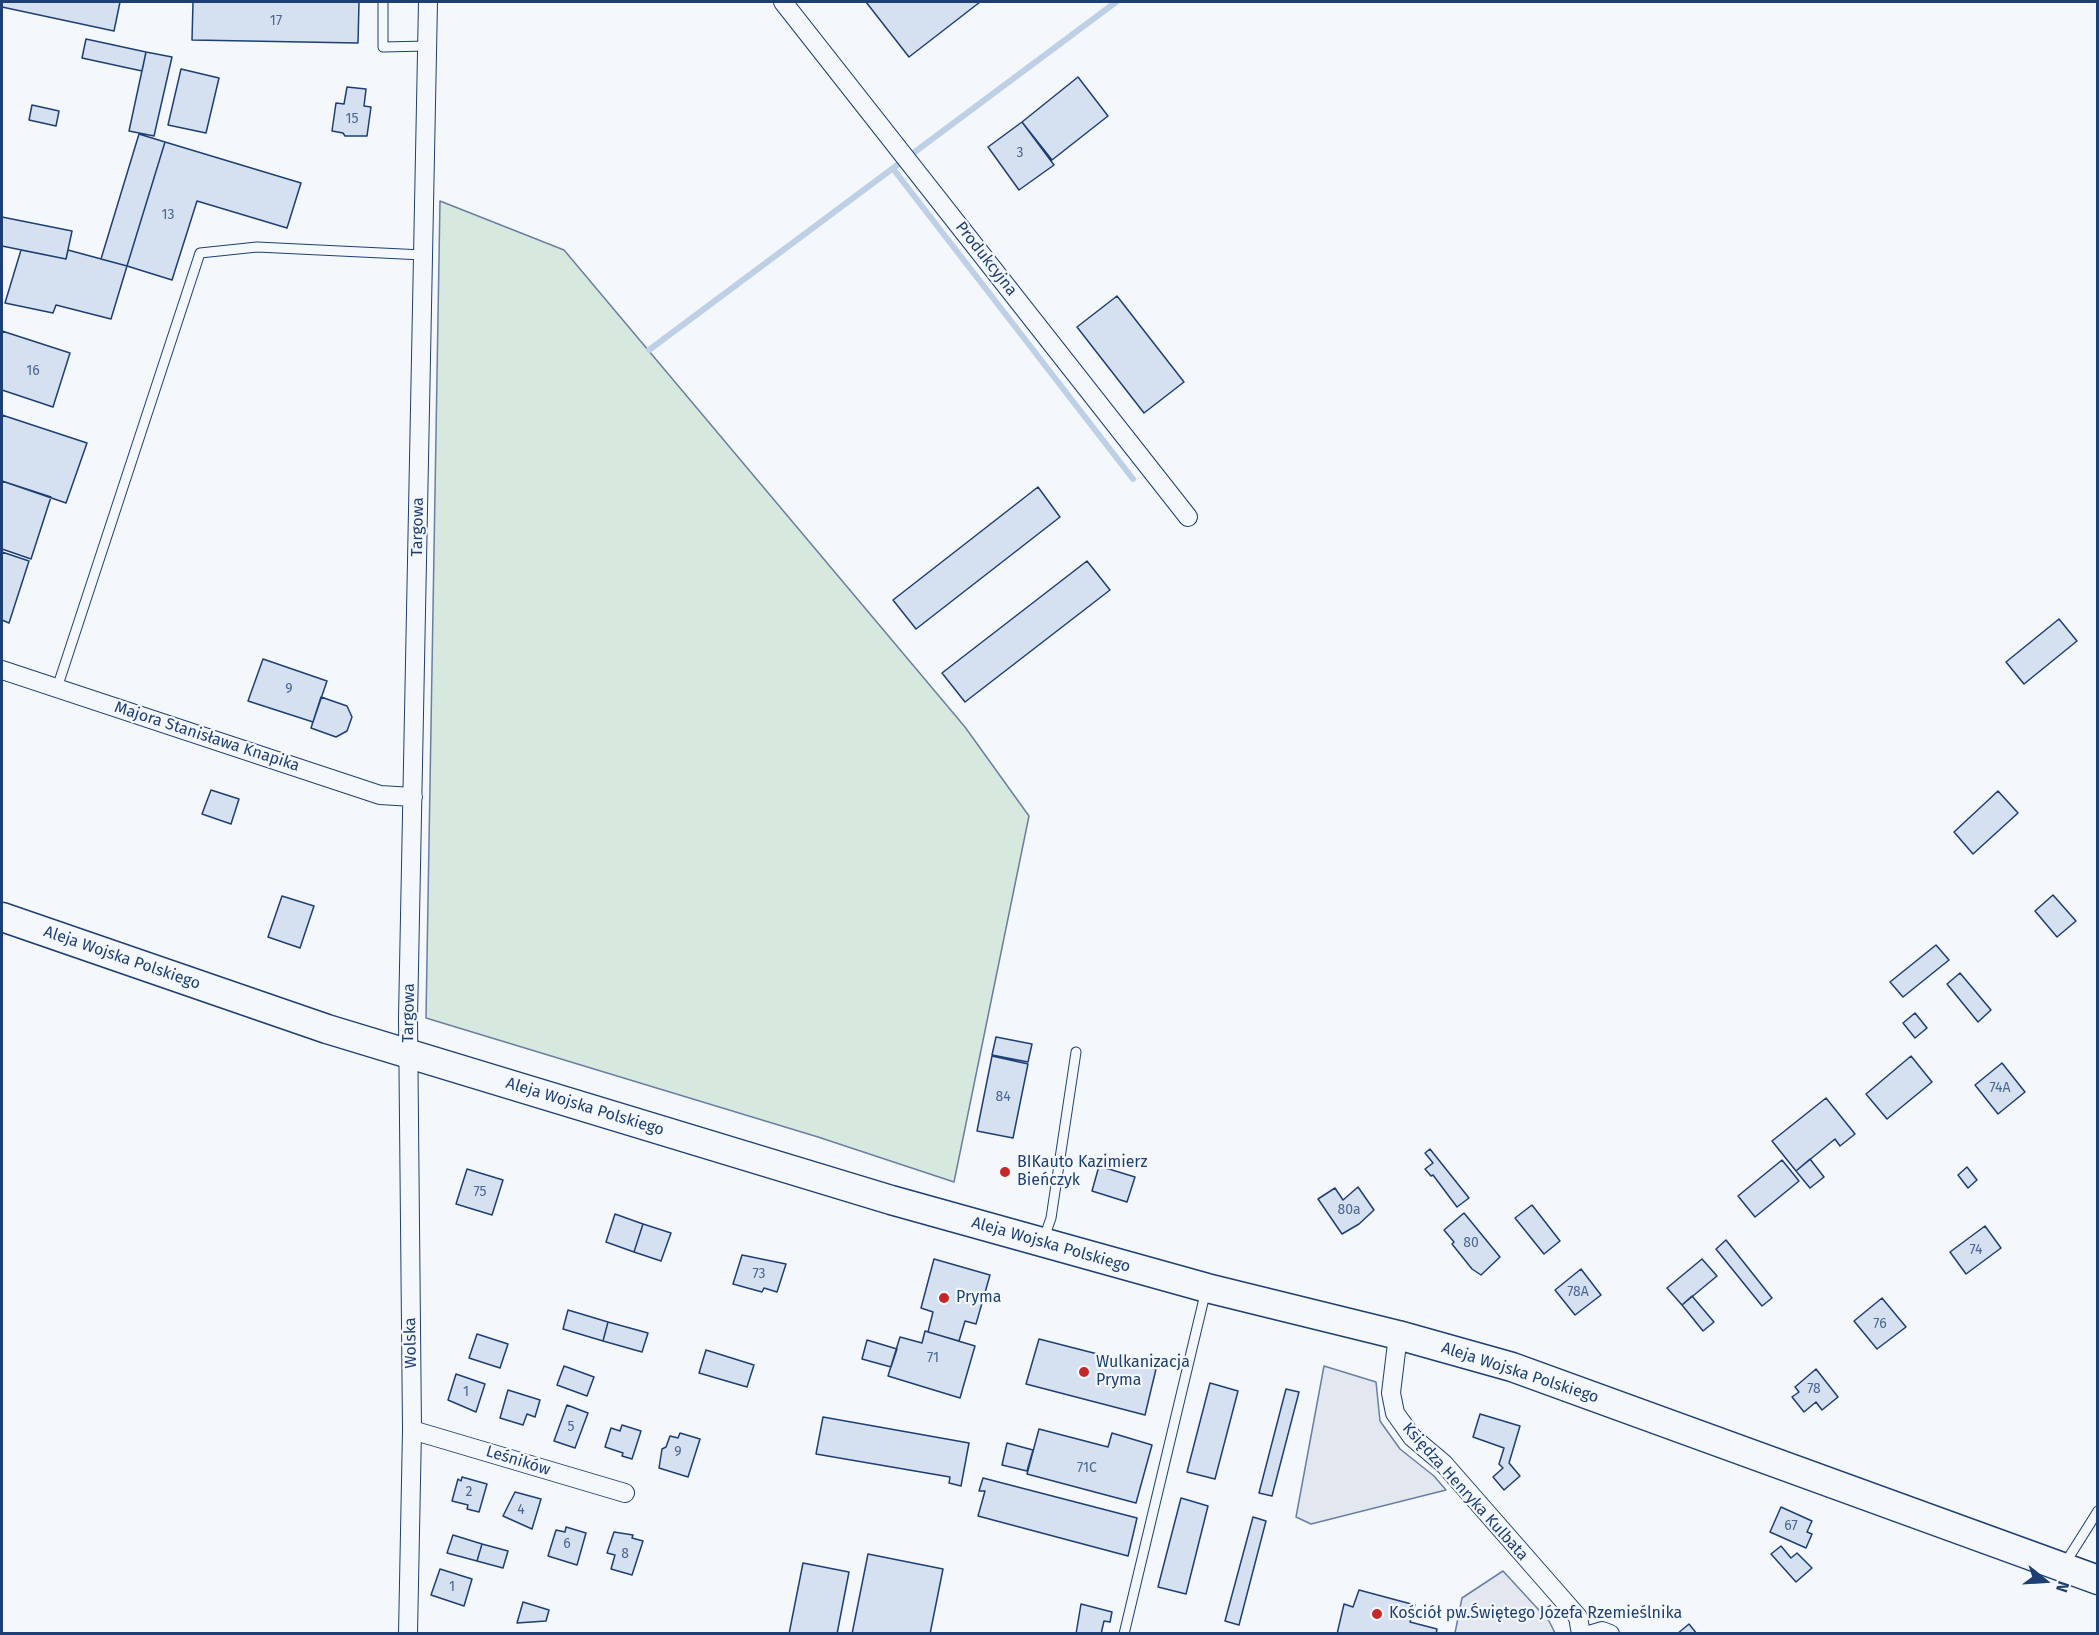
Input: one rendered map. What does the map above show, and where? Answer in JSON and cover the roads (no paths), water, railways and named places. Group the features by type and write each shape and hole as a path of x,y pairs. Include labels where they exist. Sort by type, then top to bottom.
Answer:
{"main road":[{"name":"Aleja Wojska Polskiego","path":"2,917 327,1029 880,1197 1207,1288 1398,1335 1512,1367 2097,1580"}],"street":[{"name":"Targowa","path":"408,1053 428,2"},
{"name":"Produkcyjna","path":"783,2 1188,517"},
{"name":"Majora Stanisława Knapika","path":"2,670 380,795 413,797"},
{"name":"Wolska","path":"408,1053 412,1430 408,1634"},
{"name":"Księdza Henryka Kulbata","path":"1398,1335 1390,1393 1395,1413 1412,1437 1444,1464 1578,1617 1581,1634"},
{"name":"Leśników","path":"412,1430 625,1493"},
{"path":"1592,1634 1602,1631 1610,1634"}],"lane":[{"path":"383,2 383,46 427,46"},
{"path":"57,688 200,253 258,247 423,255"},
{"path":"1042,1243 1051,1218 1076,1052"},
{"path":"1124,1634 1207,1288"},
{"path":"2062,1567 2097,1511"}],"waterway":[{"path":"649,350 1116,2"},
{"path":"894,170 1133,479"}],"place":[{"name":"BIKauto Kazimierz Bieńczyk","path":"1005,1172"},
{"name":"Pryma","path":"944,1298"},
{"name":"Wulkanizacja Pryma","path":"1084,1372"},
{"name":"Kościół pw.Świętego Józefa Rzemieślnika","path":"1377,1614"}]}
